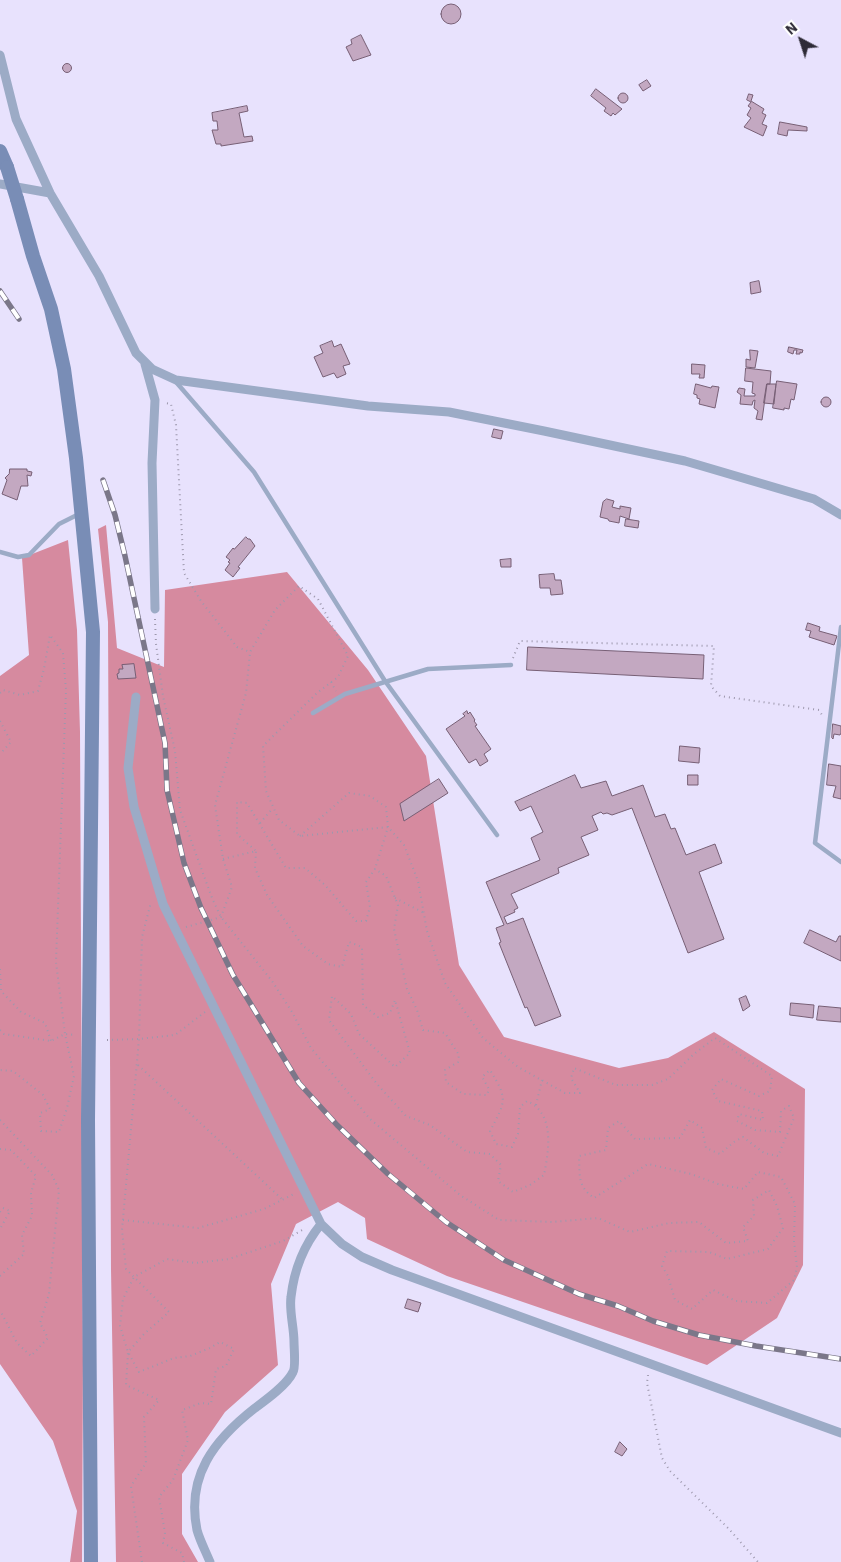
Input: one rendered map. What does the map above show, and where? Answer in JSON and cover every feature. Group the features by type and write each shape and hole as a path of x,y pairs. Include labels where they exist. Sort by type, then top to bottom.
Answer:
{"main road":[{"path":"0,151 7,167 51,310 64,368 76,458 93,632 88,1110 91,1562"}],"street":[{"path":"0,55 16,119 50,193 99,276 136,353 152,369 176,380 368,406 449,412 544,431 685,461 814,499 841,514"},
{"path":"0,184 50,193"},
{"path":"144,361 155,400 152,463 155,609"},
{"path":"136,697 128,768 134,807 163,904 320,1222 342,1244 362,1257 392,1270 841,1433"},
{"path":"210,1562 198,1532 194,1500 200,1472 214,1447 239,1420 278,1390 294,1372 294,1330 291,1298 300,1258 320,1222"}],"lane":[{"path":"176,380 254,472 385,681 497,835"},
{"path":"0,552 18,557 29,555 59,524 80,513"},
{"path":"841,628 815,843 841,862"},
{"path":"313,713 345,694 428,669 511,665"}],"path":[{"path":"155,400 171,404 176,425 184,573 201,601 237,647 250,652"},
{"path":"221,917 232,888 223,859 215,805 246,693 250,652 275,610 299,586 318,600 348,656 338,677 317,693 263,746 266,791 279,820 300,836 388,827"},
{"path":"155,609 156,644 163,696 175,751 180,810 212,898 221,917 272,981 292,1012 311,1048 370,1120 460,1195 499,1220 552,1222 598,1218 630,1232 668,1223 699,1222 726,1243 748,1241 742,1227 754,1216 753,1200 770,1190 783,1228 768,1249 726,1259 709,1252 668,1251 662,1266 668,1276 675,1300 692,1309 713,1290 736,1301 767,1303 794,1280 797,1267 794,1241 795,1204 782,1176 758,1172 744,1189 718,1184 691,1174 648,1164 594,1198 585,1191 580,1181 579,1156 606,1150 608,1128 619,1121 635,1139 680,1138 690,1120 702,1128 706,1148 720,1154 743,1137 764,1153 778,1156 794,1118 789,1106 781,1110 780,1132 755,1130 737,1121 739,1114 764,1120 762,1112 718,1101 712,1090 721,1079 758,1096 770,1091 772,1076 716,1038 694,1054 668,1078 652,1085 616,1084 574,1068 571,1078 580,1093 565,1094 518,1068 483,1038 445,983 427,931 418,881 404,845 388,827"},
{"path":"0,693 2,690 20,695 38,691 50,635 63,652 66,690 56,962 65,1034 74,1076 67,1108 59,1132 41,1131 40,1113 50,1109 43,1095 12,1071 0,1070"},
{"path":"511,665 520,640 714,646 711,686 720,696 819,710 823,717 829,720"},
{"path":"0,721 11,742 0,754"},
{"path":"256,851 237,834 236,802 248,803 286,868 305,868 325,886 356,921 366,921 370,907 366,882 375,869 388,827 386,807 370,796 349,793 300,836"},
{"path":"260,824 273,807"},
{"path":"223,859 256,851"},
{"path":"256,851 255,868 266,894 303,946 328,964 342,967 349,942 362,946 363,1005 378,1017 390,1013 395,1000 410,1053 395,1067 359,1034 351,1014 332,996 329,1020 377,1084 406,1116 430,1125 467,1152 490,1154 501,1166 498,1181 513,1192 530,1185 544,1175 549,1151 546,1121 536,1105 527,1101 520,1107 518,1134 512,1147 496,1144 490,1131 503,1107 502,1090 490,1070 482,1077 489,1089 487,1095 463,1094 446,1082 445,1070 458,1062 459,1055 445,1033 423,1030 417,1010 406,989 394,929 398,905 386,876 375,869"},
{"path":"142,1562 131,1486 146,1463 144,1417 159,1400 126,1385 128,1352 144,1334 169,1312 126,1269 122,1230 139,1039 142,937 156,882"},
{"path":"395,898 424,913"},
{"path":"211,920 221,917"},
{"path":"176,930 204,922"},
{"path":"0,969 1,991 21,1012 45,1023 50,1041"},
{"path":"107,1040 139,1039 175,1034 214,1006"},
{"path":"0,1030 4,1034 50,1041 65,1034 76,1036"},
{"path":"137,1064 283,1200"},
{"path":"536,1105 542,1080"},
{"path":"0,1120 52,1175 59,1190 50,1294 40,1323 48,1338 31,1356 18,1343 0,1310"},
{"path":"0,1148 11,1150 36,1176 32,1193 32,1216 22,1235 24,1254 0,1276"},
{"path":"123,1220 198,1228 264,1209 304,1190"},
{"path":"0,1212 3,1208 10,1211 0,1229"},
{"path":"184,1562 182,1553 163,1543 165,1533 159,1497 173,1480 188,1440 182,1410 201,1404 211,1404 216,1369 226,1366 234,1349 220,1342 190,1356 174,1358 138,1372 128,1352 120,1326 123,1299 134,1277 167,1259 195,1263 229,1259 284,1241 320,1222"},
{"path":"649,1362 647,1383 662,1458 670,1471 729,1529 758,1562"}],"shaded area":[{"path":"106,525 117,648 164,667 165,590 287,572 368,670 426,756 459,965 504,1037 619,1068 668,1058 714,1032 805,1089 803,1265 777,1318 707,1365 447,1276 367,1239 365,1218 338,1202 296,1224 271,1284 278,1365 225,1412 182,1474 182,1534 198,1562 116,1562 111,1269 108,622 98,529"},
{"path":"68,540 77,630 80,732 82,1562 70,1562 77,1511 53,1441 0,1364 0,676 29,655 22,558"}],"building":[{"path":"451,4 458,7 461,14 458,21 451,24 444,21 441,14 444,7"},
{"path":"361,35 371,55 353,61 346,47 352,44 351,40"},
{"path":"67,63 72,68 67,73 62,68"},
{"path":"647,80 651,86 643,91 639,85"},
{"path":"596,89 622,109 611,116 604,111 606,108 591,96"},
{"path":"623,93 628,98 623,103 618,98"},
{"path":"749,94 753,95 751,101 764,109 762,113 766,115 762,124 767,126 763,136 744,127 751,118 747,115 751,108 748,106 751,102 747,100"},
{"path":"247,106 248,111 239,113 244,137 252,136 253,141 221,146 221,144 216,144 212,130 218,130 217,121 213,121 212,113"},
{"path":"780,122 807,127 807,131 788,130 787,136 778,134"},
{"path":"759,281 761,292 751,294 750,283"},
{"path":"332,341 334,347 341,344 350,364 343,366 346,374 337,378 334,373 323,377 314,357 323,353 320,346"},
{"path":"789,347 803,350 802,353 796,354 797,350 794,350 793,354 788,352"},
{"path":"750,350 758,351 755,368 746,367 746,359 750,360"},
{"path":"692,364 705,365 704,378 699,378 700,374 692,374"},
{"path":"746,368 771,371 770,384 767,384 762,420 756,419 758,411 754,408 755,400 752,405 740,404 741,395 737,392 739,388 745,389 744,396 755,396 752,393 753,382 745,381"},
{"path":"777,381 797,384 794,400 791,399 789,409 773,408"},
{"path":"696,384 711,388 712,386 719,387 715,408 699,404 700,399 694,394"},
{"path":"767,384 776,384 774,404 764,403"},
{"path":"824,397 828,397 831,402 830,406 824,407 821,404 821,400"},
{"path":"494,429 503,431 501,439 492,437"},
{"path":"10,469 27,469 27,471 32,472 31,476 27,475 28,486 21,486 17,500 2,494 7,480 5,478 9,474"},
{"path":"607,499 614,501 612,507 620,509 620,506 631,508 629,519 620,516 619,523 600,517 603,502"},
{"path":"626,519 639,521 638,528 625,526"},
{"path":"246,537 255,546 238,567 240,568 233,577 225,570 230,563 228,562 230,560 226,557"},
{"path":"511,559 511,567 501,567 500,560"},
{"path":"554,574 555,580 561,580 563,594 551,595 550,588 540,588 539,575"},
{"path":"808,623 820,627 819,631 837,636 834,645 809,637 811,631 806,630"},
{"path":"528,647 704,655 703,679 527,670"},
{"path":"134,664 136,678 118,679 117,674 119,669 123,669 122,665"},
{"path":"467,711 468,714 470,712 477,725 475,726 491,749 484,754 488,761 480,766 476,759 469,763 446,729 465,716 463,714"},
{"path":"833,724 841,726 841,733 840,735 834,734 833,739 832,738"},
{"path":"680,746 700,748 699,763 679,761"},
{"path":"829,764 841,766 841,799 833,797 836,786 827,785"},
{"path":"575,775 581,788 606,781 612,796 643,785 655,817 665,814 671,829 675,828 686,855 715,844 722,863 699,872 724,939 688,953 632,808 612,815 601,812 592,816 598,830 581,837 589,855 558,868 559,873 511,894 518,908 514,910 515,912 504,917 507,924 523,918 561,1016 535,1026 527,1007 525,1008 499,943 501,942 496,928 504,925 486,882 540,860 531,838 543,832 531,806 520,811 515,802"},
{"path":"688,775 698,775 698,785 688,785"},
{"path":"439,779 448,793 404,821 400,804"},
{"path":"810,930 836,942 839,936 841,936 841,961 804,943"},
{"path":"746,996 750,1006 743,1011 739,999"},
{"path":"791,1003 814,1005 813,1018 790,1015"},
{"path":"819,1006 841,1008 841,1022 817,1020"},
{"path":"408,1299 421,1303 418,1312 405,1308"},
{"path":"620,1442 627,1449 622,1456 615,1452"}],"railway":[{"path":"0,291 19,319"},
{"path":"103,480 115,515 125,556 165,743 167,790 184,863 201,908 233,975 299,1083 337,1125 388,1174 446,1222 504,1260 579,1294 618,1306 653,1321 699,1335 841,1359"}]}
